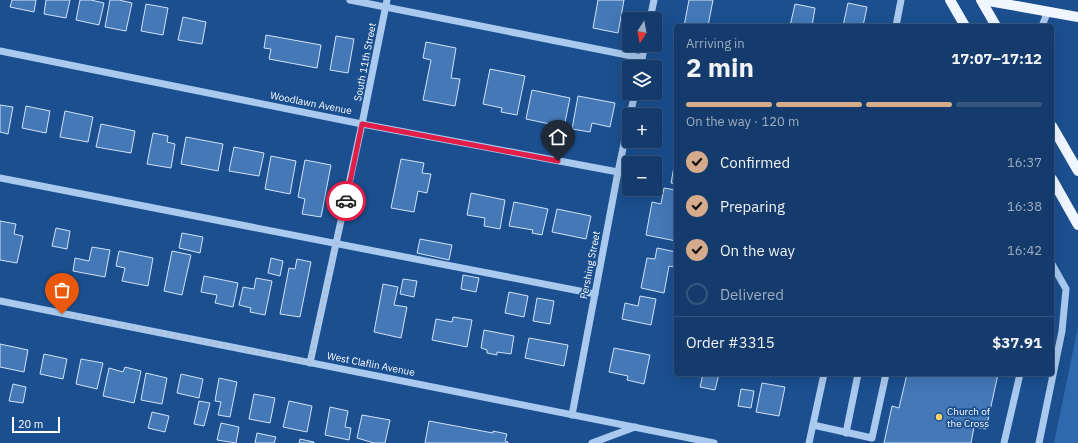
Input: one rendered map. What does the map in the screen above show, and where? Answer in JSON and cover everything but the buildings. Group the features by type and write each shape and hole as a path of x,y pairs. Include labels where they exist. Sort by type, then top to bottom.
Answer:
{"main road":[{"path":"950,0 964,24"},
{"path":"982,0 1078,17"},
{"path":"982,0 995,24"},
{"path":"1054,129 1078,171"},
{"path":"1054,183 1078,225"}],"street":[{"path":"350,0 387,3 642,58 643,52"},
{"path":"651,12 654,0"},
{"path":"896,24 901,0"},
{"name":"South 11th Street","path":"310,362 387,3"},
{"path":"1043,24 1048,11"},
{"name":"Woodlawn Avenue","path":"0,51 362,124 618,172"},
{"name":"Pershing Street","path":"572,415 623,148"},
{"path":"0,178 595,294"},
{"path":"1054,268 1066,289 1062,331 1056,345 1054,357"},
{"name":"West Claflin Avenue","path":"0,301 714,443"},
{"path":"809,443 824,376"},
{"path":"846,433 858,376"},
{"path":"813,425 872,438 886,376"},
{"path":"1004,443 1020,376"},
{"path":"1039,443 1051,376"},
{"path":"592,443 635,427"}],"shaded area":[{"path":"1078,327 1078,443 1054,443"}],"way so far":[{"path":"62,314 310,362 346,201"}],"place":[{"name":"Church of the Cross","path":"939,417"}],"route":[{"path":"346,201 362,124 558,161"}]}
